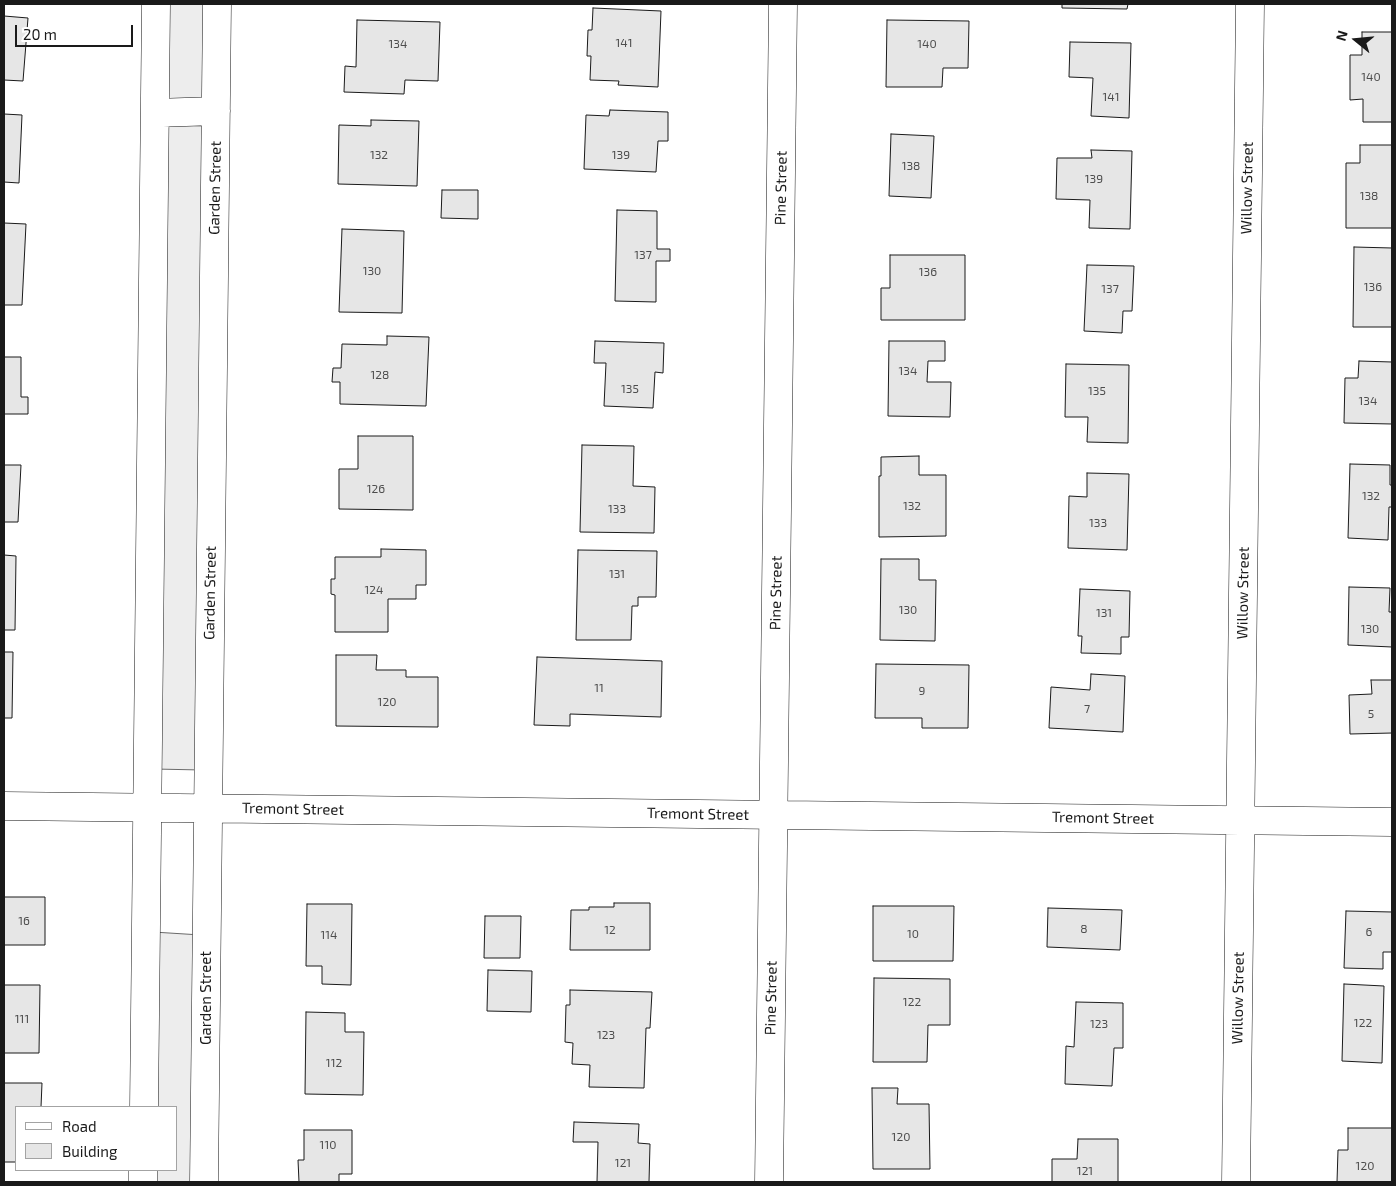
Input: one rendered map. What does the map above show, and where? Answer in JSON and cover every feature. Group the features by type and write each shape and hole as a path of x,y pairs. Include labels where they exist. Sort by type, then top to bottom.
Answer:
{"street":[{"path":"144,1106 156,4"},
{"name":"Garden Street","path":"204,1182 217,4"},
{"name":"Pine Street","path":"769,1182 783,4"},
{"name":"Willow Street","path":"1236,1182 1250,4"},
{"path":"154,113 216,111"},
{"name":"Tremont Street","path":"4,806 1392,822"}],"shaded area":[{"path":"162,4 212,4 202,770 154,769"},
{"path":"153,932 201,935 198,1182 151,1182 151,1171 178,1171 178,1106 151,1106"}],"building":[{"path":"1062,4 1128,4 1127,9 1062,8"},
{"path":"593,8 661,11 658,87 618,85 619,81 590,80 591,56 587,56 588,30 592,30"},
{"path":"4,16 28,18 23,81 4,80"},
{"path":"357,20 440,22 438,81 405,80 404,94 344,92 345,66 356,67"},
{"path":"887,20 969,21 968,68 943,68 942,87 886,87"},
{"path":"1362,32 1392,32 1392,122 1363,122 1363,99 1350,100 1350,55 1362,55"},
{"path":"1070,42 1131,43 1129,118 1091,116 1093,78 1069,77"},
{"path":"610,110 668,112 668,141 658,141 656,172 584,169 586,115 609,116"},
{"path":"4,114 22,115 19,183 4,182"},
{"path":"371,120 419,121 417,186 338,184 339,125 371,126"},
{"path":"891,134 934,136 931,198 889,196"},
{"path":"1360,145 1392,145 1392,228 1346,228 1346,163 1360,163"},
{"path":"1091,150 1132,151 1130,229 1089,228 1090,200 1056,199 1057,158 1092,158"},
{"path":"442,190 478,190 478,219 441,218"},
{"path":"617,210 657,211 657,249 670,249 670,261 656,261 656,302 615,301"},
{"path":"4,223 26,224 22,305 4,305"},
{"path":"342,229 404,231 402,313 339,312"},
{"path":"1354,247 1392,248 1392,327 1353,327"},
{"path":"890,255 965,255 965,320 881,320 881,288 890,288"},
{"path":"1087,265 1134,266 1132,311 1123,311 1122,333 1084,331"},
{"path":"387,336 429,337 426,406 340,404 340,382 332,382 333,368 341,368 342,344 387,345"},
{"path":"595,341 664,343 663,373 655,372 653,408 604,406 606,363 594,363"},
{"path":"889,341 945,341 945,361 928,361 927,382 951,382 950,417 888,416"},
{"path":"4,357 21,357 21,397 28,397 28,414 4,414"},
{"path":"1359,361 1392,362 1392,424 1344,423 1345,378 1358,378"},
{"path":"1066,364 1129,365 1128,443 1087,442 1088,417 1065,417"},
{"path":"358,436 413,436 413,510 339,509 339,469 358,469"},
{"path":"582,445 634,446 633,486 655,487 654,533 580,532"},
{"path":"919,456 919,475 946,475 946,536 879,537 879,476 881,476 881,457"},
{"path":"1350,464 1390,465 1392,507 1389,507 1388,540 1348,538"},
{"path":"4,465 21,465 18,522 4,522"},
{"path":"1087,473 1129,474 1127,550 1068,548 1069,496 1087,497"},
{"path":"381,549 426,550 426,585 416,585 416,599 388,599 388,632 335,632 335,595 331,594 331,579 335,579 335,557 381,557"},
{"path":"578,550 657,551 656,597 638,597 638,606 632,606 631,640 576,640"},
{"path":"4,555 16,556 15,630 4,630"},
{"path":"881,559 919,559 919,580 936,580 935,641 880,640"},
{"path":"1349,587 1390,588 1389,612 1392,612 1392,647 1348,645"},
{"path":"1080,589 1130,591 1129,637 1121,637 1121,654 1081,653 1082,636 1078,636"},
{"path":"4,652 13,652 12,718 4,718"},
{"path":"336,655 377,655 376,670 406,670 406,677 438,677 438,727 336,726"},
{"path":"537,657 662,661 661,717 570,714 570,726 534,725"},
{"path":"876,664 969,665 968,728 922,728 922,718 875,718"},
{"path":"1091,674 1125,676 1123,732 1049,728 1051,687 1090,690"},
{"path":"1371,680 1392,680 1392,733 1350,734 1349,695 1372,694"},
{"path":"4,897 45,897 45,945 4,945"},
{"path":"614,903 650,903 650,950 570,950 571,910 589,910 589,907 614,907"},
{"path":"307,904 352,904 351,985 322,984 322,966 306,966"},
{"path":"873,906 954,906 953,961 873,961"},
{"path":"1048,908 1122,910 1120,950 1047,947"},
{"path":"1346,911 1392,912 1392,952 1383,952 1383,969 1344,968"},
{"path":"485,916 521,916 520,958 484,958"},
{"path":"488,970 532,971 531,1012 487,1011"},
{"path":"874,978 950,979 950,1025 928,1025 927,1062 873,1062"},
{"path":"1344,984 1384,986 1382,1063 1342,1061"},
{"path":"4,985 40,985 39,1053 4,1053"},
{"path":"570,990 652,992 650,1028 646,1028 644,1088 589,1087 590,1065 572,1064 573,1043 565,1042 566,1005 570,1005"},
{"path":"1076,1002 1123,1003 1123,1048 1114,1048 1112,1086 1065,1084 1066,1046 1074,1047"},
{"path":"306,1012 345,1013 345,1032 364,1032 363,1095 305,1094"},
{"path":"4,1083 42,1083 41,1106 15,1106 15,1162 4,1162"},
{"path":"872,1088 898,1088 897,1104 929,1104 930,1169 873,1169"},
{"path":"574,1122 639,1124 638,1143 650,1144 649,1182 597,1182 598,1142 573,1142"},
{"path":"1348,1128 1392,1128 1392,1182 1337,1182 1338,1150 1348,1150"},
{"path":"304,1130 352,1130 352,1174 339,1174 339,1182 299,1182 298,1160 304,1160"},
{"path":"1078,1139 1118,1139 1118,1182 1052,1182 1052,1159 1077,1159"}]}
